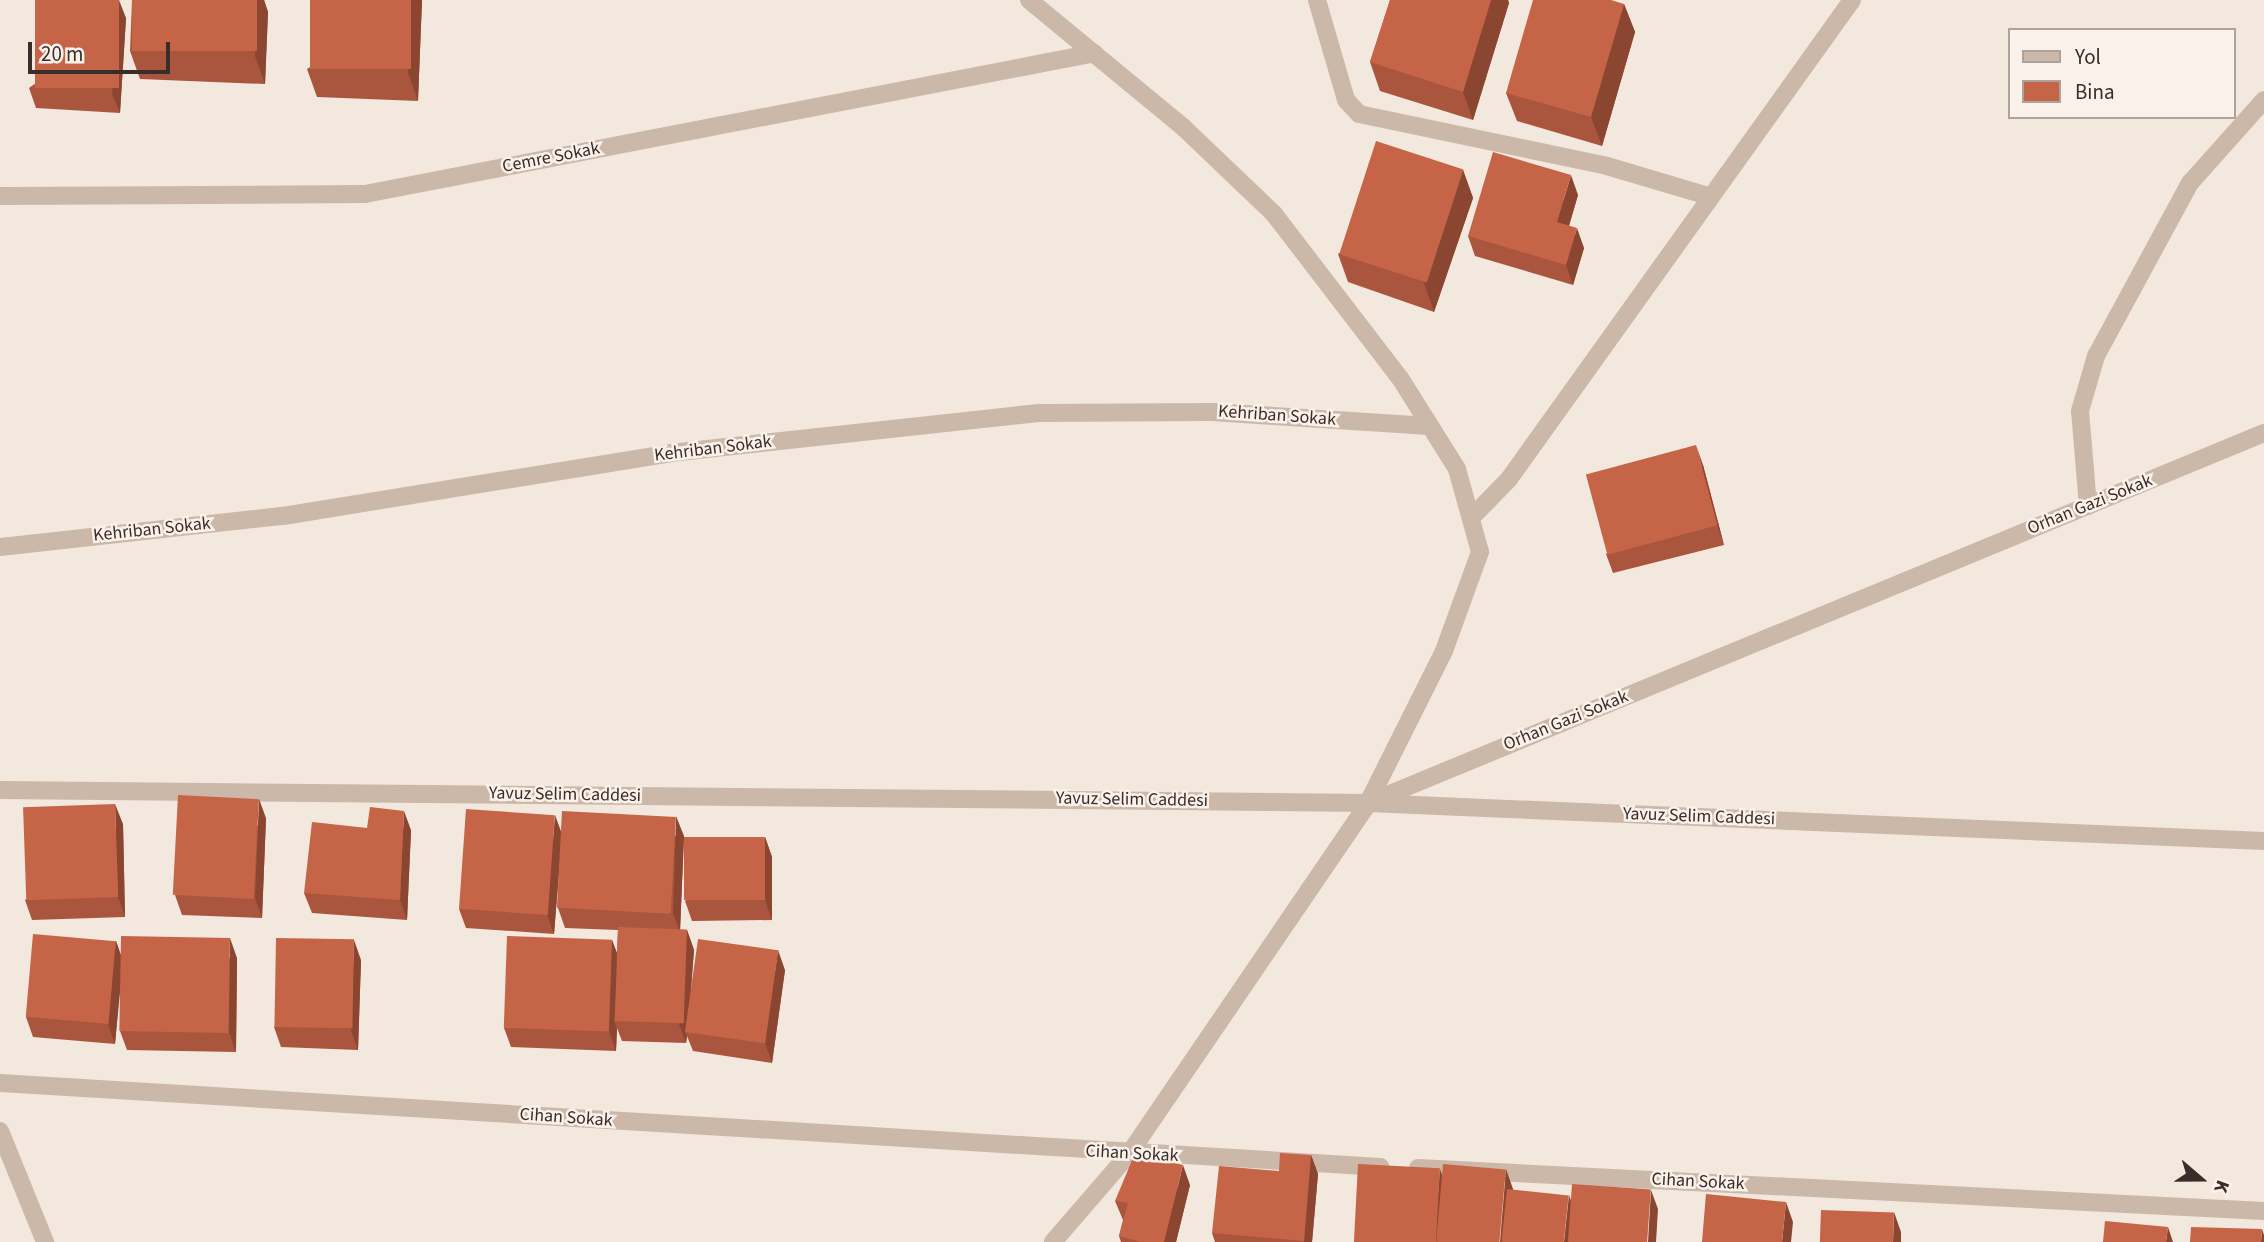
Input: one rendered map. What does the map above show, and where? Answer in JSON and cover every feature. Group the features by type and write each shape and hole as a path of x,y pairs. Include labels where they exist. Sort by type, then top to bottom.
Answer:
{"street":[{"path":"1029,0 1095,54 1274,214 1430,426 1457,469 1480,551 1444,651 1368,803 1129,1154 1053,1242"},
{"path":"1317,0 1346,100 1359,114 1607,166 1708,196"},
{"path":"1471,518 1509,479 1708,196 1852,0"},
{"name":"Cemre Sokak","path":"0,196 365,194 1095,54"},
{"path":"2088,506 2080,411 2096,356 2190,183 2264,100"},
{"name":"Kehriban Sokak","path":"0,547 283,516 670,453 1041,413 1212,412 1430,426"},
{"name":"Orhan Gazi Sokak","path":"1368,803 2264,433"},
{"name":"Yavuz Selim Caddesi","path":"0,790 1368,803 2264,841"},
{"name":"Cihan Sokak","path":"0,1083 1129,1154 2264,1211"},
{"path":"0,1131 45,1242"}],"building":[{"path":"35,0 119,0 119,88 35,88"},
{"path":"132,0 257,0 257,51 132,51"},
{"path":"310,0 411,0 411,69 310,69"},
{"path":"1390,0 1491,0 1463,92 1370,62"},
{"path":"1533,0 1611,0 1624,4 1591,117 1506,93"},
{"path":"1376,141 1463,169 1427,283 1339,254"},
{"path":"1493,152 1571,175 1557,222 1577,228 1566,265 1468,236"},
{"path":"1696,445 1717,525 1607,555 1586,475"},
{"path":"178,795 259,799 254,899 173,895"},
{"path":"115,804 118,897 26,900 23,807"},
{"path":"370,807 404,811 400,900 304,893 312,822 367,828"},
{"path":"466,809 555,815 548,915 459,909"},
{"path":"562,811 676,817 671,914 557,908"},
{"path":"684,837 765,837 765,900 684,900"},
{"path":"618,927 687,929 684,1023 615,1021"},
{"path":"33,934 116,941 108,1024 26,1017"},
{"path":"121,936 230,938 228,1033 119,1031"},
{"path":"507,936 612,940 609,1032 504,1028"},
{"path":"276,938 354,939 352,1028 274,1027"},
{"path":"698,939 778,950 765,1043 685,1032"},
{"path":"1135,1153 1183,1165 1164,1242 1141,1242 1119,1236 1128,1203 1115,1201"},
{"path":"1280,1153 1311,1155 1304,1241 1212,1233 1219,1166 1279,1171"},
{"path":"1358,1164 1440,1168 1436,1242 1354,1242"},
{"path":"1443,1164 1506,1169 1499,1242 1436,1242"},
{"path":"1572,1184 1651,1190 1647,1242 1568,1242"},
{"path":"1507,1189 1569,1195 1564,1242 1501,1242"},
{"path":"1706,1194 1786,1202 1782,1242 1702,1242"},
{"path":"1821,1210 1894,1213 1893,1242 1820,1242"},
{"path":"2105,1221 2168,1227 2166,1242 2103,1242"},
{"path":"2191,1227 2262,1229 2261,1242 2190,1242"}]}
